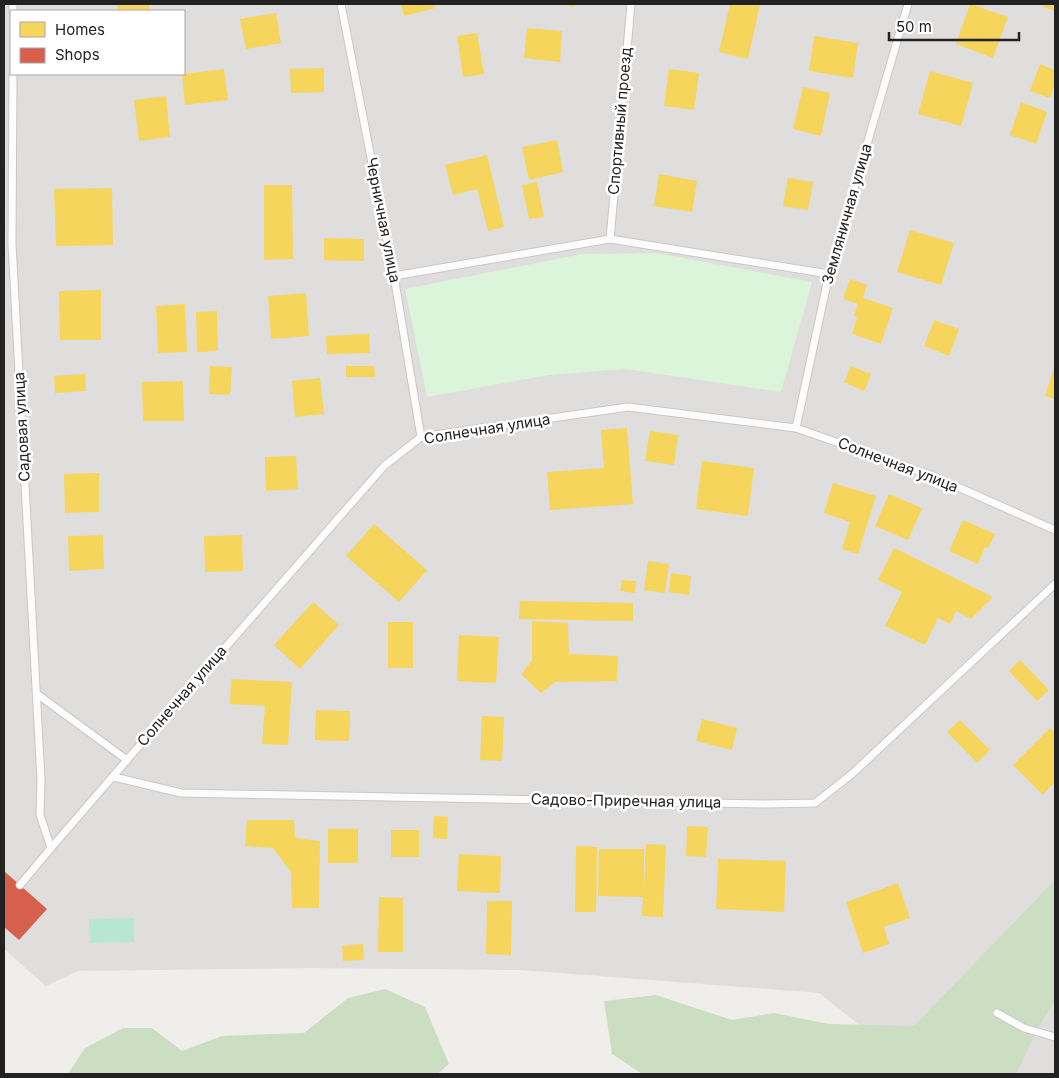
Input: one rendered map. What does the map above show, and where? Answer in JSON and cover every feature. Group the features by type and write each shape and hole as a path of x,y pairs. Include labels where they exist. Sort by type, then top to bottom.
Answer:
{"lane":[{"name":"Черничная улица","path":"342,4 394,276 421,437"},
{"name":"Спортивный проезд","path":"610,239 631,4"},
{"name":"Земляничная улица","path":"796,428 828,274 908,4"},
{"name":"Садовая улица","path":"12,75 12,244 41,780 40,815 51,848"},
{"path":"394,276 610,239 828,274"},
{"name":"Солнечная улица","path":"20,885 384,466 421,437 628,407 796,428 933,476 1055,530"},
{"name":"Садово-Приречная улица","path":"114,777 180,792 755,804 815,803 852,774 1055,584"},
{"path":"36,694 127,760"},
{"path":"997,1013 1024,1028 1055,1038"}],"shaded area":[{"path":"4,4 1055,4 1055,1074 921,1074 819,993 521,970 310,968 78,971 46,986 4,949"}],"green space":[{"path":"657,253 812,282 781,392 625,369 549,375 427,397 405,289 582,254"},
{"path":"1055,880 1055,1000 1035,1034 1016,1074 642,1074 612,1054 604,1001 656,995 732,1020 774,1013 829,1024 914,1026"},
{"path":"134,918 134,942 90,943 89,919"},
{"path":"385,989 425,1007 449,1064 437,1074 68,1074 85,1048 123,1028 152,1028 182,1051 222,1036 304,1033 348,998"}],"building: Homes":[{"path":"117,4 149,4 149,10 118,10"},
{"path":"401,4 434,4 435,8 404,16"},
{"path":"562,4 575,4 574,7"},
{"path":"730,4 760,4 748,59 719,52"},
{"path":"970,4 1008,17 993,58 956,44"},
{"path":"1044,4 1055,4 1055,11 1043,7"},
{"path":"276,13 281,43 246,49 240,19"},
{"path":"527,28 562,31 560,62 524,58"},
{"path":"477,33 484,74 463,77 457,36"},
{"path":"814,36 858,43 853,78 809,71"},
{"path":"1040,64 1055,70 1055,83 1050,98 1030,91"},
{"path":"324,68 324,92 291,93 290,69"},
{"path":"224,69 228,100 185,105 182,75"},
{"path":"669,69 699,73 694,110 664,106"},
{"path":"930,71 973,83 961,126 918,114"},
{"path":"803,87 830,93 821,136 793,129"},
{"path":"166,96 170,137 139,141 134,100"},
{"path":"1021,102 1047,112 1036,144 1010,135"},
{"path":"557,140 563,172 529,180 522,147"},
{"path":"487,155 504,227 488,231 477,189 453,195 445,165"},
{"path":"659,174 697,181 692,212 654,206"},
{"path":"788,178 813,182 808,210 783,206"},
{"path":"537,182 544,217 529,219 522,185"},
{"path":"264,185 292,185 293,259 264,260"},
{"path":"112,188 113,245 56,246 54,189"},
{"path":"910,230 954,243 941,285 897,272"},
{"path":"324,238 364,239 364,261 324,260"},
{"path":"850,279 867,285 863,298 893,308 881,344 852,334 857,318 854,315 858,304 843,299"},
{"path":"101,290 101,340 60,340 59,291"},
{"path":"306,293 309,336 271,339 268,296"},
{"path":"185,304 187,352 158,353 156,306"},
{"path":"217,311 218,351 197,352 196,312"},
{"path":"934,320 959,329 949,356 924,346"},
{"path":"369,334 370,353 327,354 326,336"},
{"path":"1055,364 1055,399 1045,396"},
{"path":"210,366 232,367 230,395 209,394"},
{"path":"346,366 374,366 375,377 346,377"},
{"path":"851,366 871,374 864,391 844,382"},
{"path":"85,374 86,391 55,393 54,376"},
{"path":"320,378 324,414 295,417 292,381"},
{"path":"183,381 184,421 143,421 142,382"},
{"path":"627,428 633,504 550,510 547,472 604,468 601,430"},
{"path":"650,431 678,435 674,465 645,461"},
{"path":"296,456 298,489 266,491 265,457"},
{"path":"702,461 754,468 748,516 696,509"},
{"path":"99,473 99,512 65,513 64,474"},
{"path":"833,483 876,496 858,554 842,549 850,522 824,513"},
{"path":"889,494 922,508 908,540 875,526"},
{"path":"963,520 995,534 989,547 985,547 978,564 949,551"},
{"path":"374,524 427,570 399,602 346,556"},
{"path":"103,535 104,569 69,571 68,536"},
{"path":"242,535 243,571 205,572 204,536"},
{"path":"894,548 993,597 971,619 956,611 950,624 938,618 925,645 885,626 902,592 878,580"},
{"path":"648,561 669,564 665,593 644,590"},
{"path":"671,573 691,576 689,595 669,592"},
{"path":"622,580 636,581 635,593 620,591"},
{"path":"520,601 633,603 633,621 519,619"},
{"path":"313,602 339,625 300,669 274,645"},
{"path":"532,621 568,623 569,654 618,656 617,681 555,682 541,693 521,674 532,661"},
{"path":"388,622 413,622 413,668 388,668"},
{"path":"459,635 499,637 496,683 457,681"},
{"path":"1020,660 1049,690 1037,701 1009,671"},
{"path":"231,679 292,682 288,745 262,744 265,706 230,704"},
{"path":"316,710 350,711 349,741 315,740"},
{"path":"482,716 504,717 502,761 480,760"},
{"path":"702,719 737,728 732,750 696,741"},
{"path":"960,720 990,750 977,763 947,732"},
{"path":"1050,728 1055,733 1055,782 1043,795 1013,765"},
{"path":"434,816 448,817 447,839 433,838"},
{"path":"247,820 294,820 295,838 320,841 319,908 292,908 291,872 273,848 245,846"},
{"path":"687,826 708,827 706,857 686,856"},
{"path":"328,829 358,829 358,863 328,863"},
{"path":"391,830 419,830 419,857 391,857"},
{"path":"646,844 666,845 663,917 642,916 643,897 598,896 599,849 644,849 644,888"},
{"path":"576,846 597,847 596,912 575,912"},
{"path":"459,854 501,856 500,893 457,891"},
{"path":"718,859 786,861 784,912 716,909"},
{"path":"898,883 910,918 884,927 889,944 863,953 846,902"},
{"path":"379,897 403,898 403,952 378,952"},
{"path":"487,901 512,901 511,955 486,954"},
{"path":"363,944 364,960 343,961 342,946"}],"building: Shops":[{"path":"4,871 47,909 19,940 4,927"}]}
